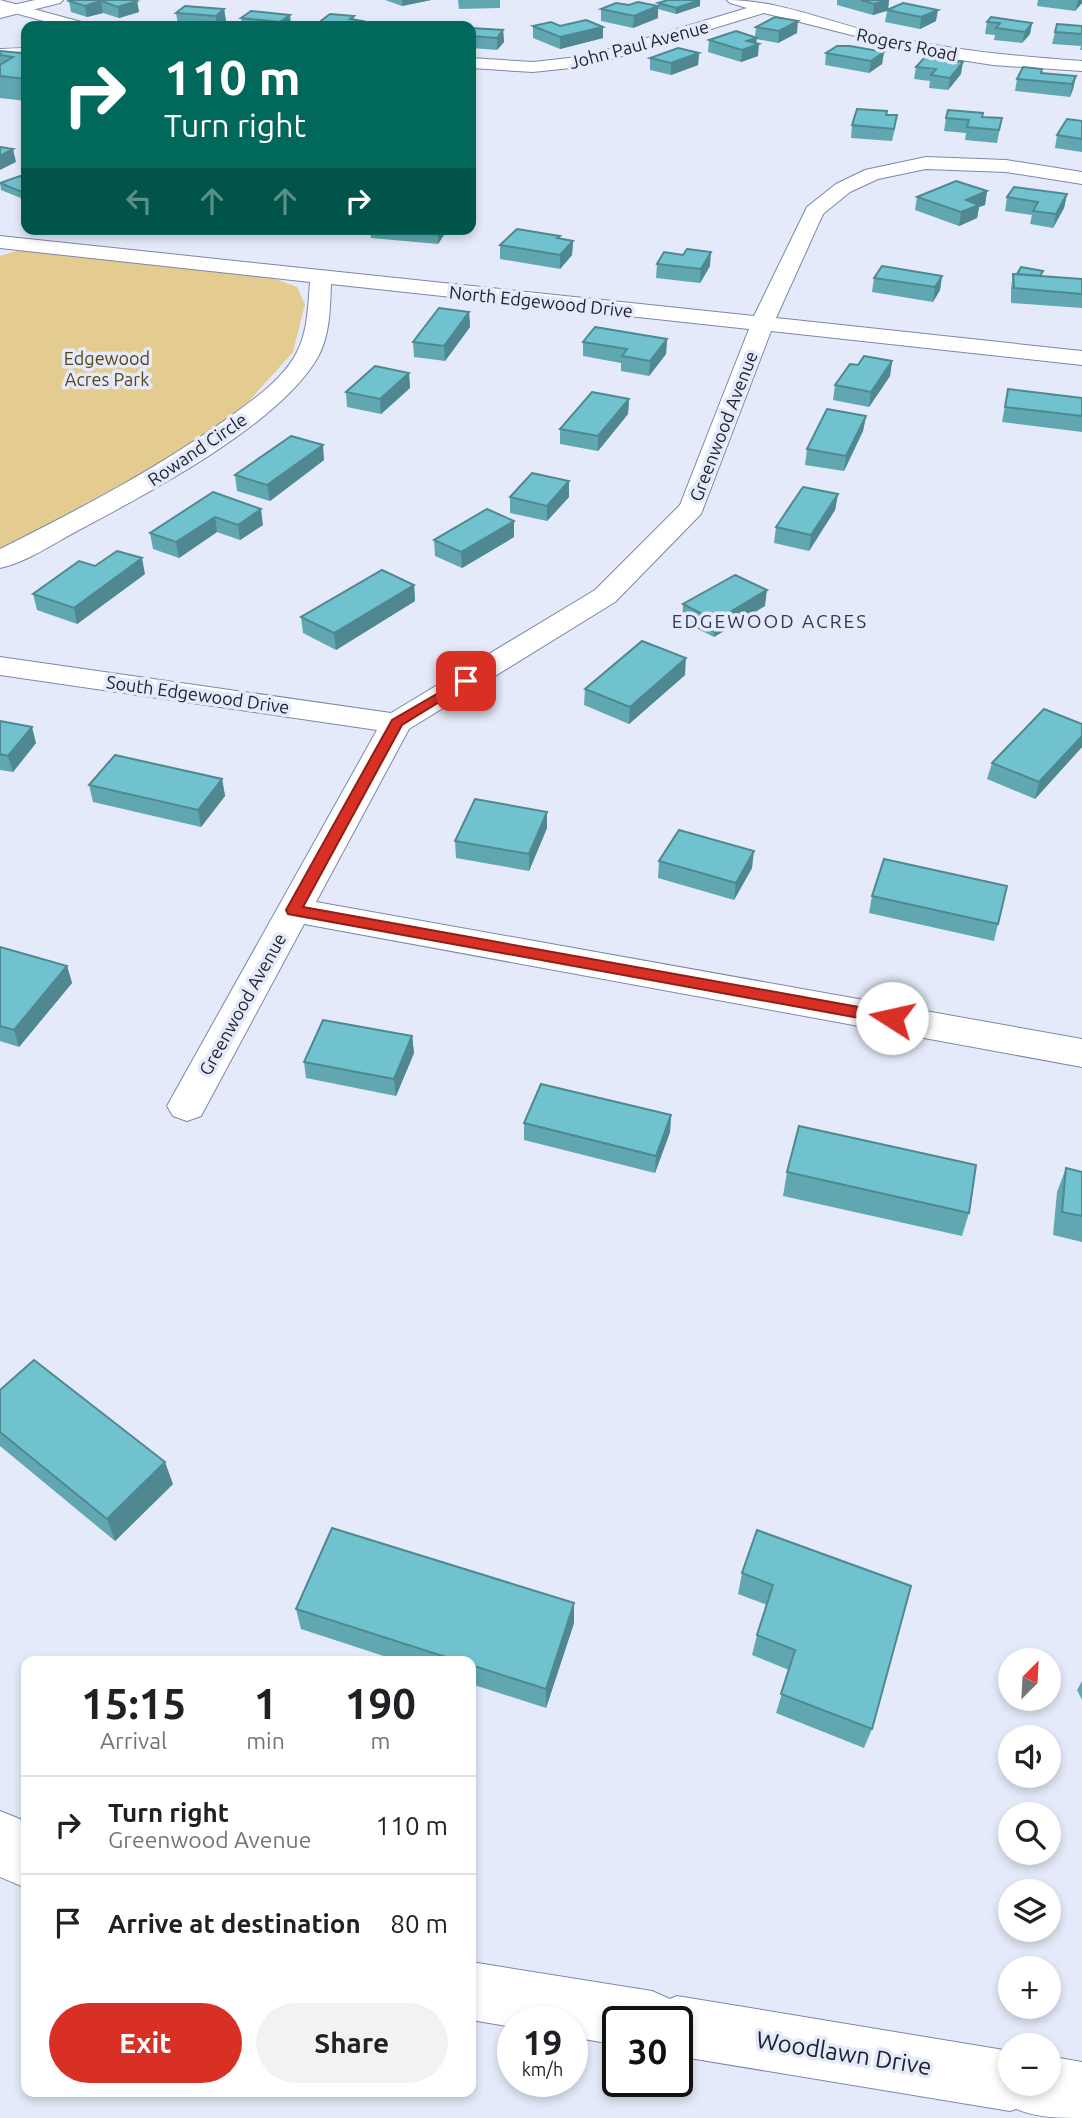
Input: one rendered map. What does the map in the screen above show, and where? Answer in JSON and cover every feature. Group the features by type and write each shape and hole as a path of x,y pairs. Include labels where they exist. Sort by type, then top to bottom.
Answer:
{"street":[{"path":"0,13 55,0"},
{"name":"Rogers Road","path":"735,0 918,47 978,57 1082,65"},
{"path":"0,4 62,21"},
{"name":"John Paul Avenue","path":"476,63 533,68 589,61 764,8"},
{"name":"Greenwood Avenue","path":"187,1106 397,723 605,596 692,508 762,324 814,211 843,188 872,174 926,163 966,163 1082,178"},
{"name":"North Edgewood Drive","path":"1,242 1082,358"},
{"name":"Rowand Circle","path":"0,559 137,490 219,437 279,391 307,356 315,335 321,278"},
{"name":"South Edgewood Drive","path":"0,666 397,723"},
{"path":"293,910 1082,1053"},
{"path":"476,1992 602,2013"},
{"name":"Woodlawn Drive","path":"693,2028 998,2079"},
{"path":"1061,2089 1082,2092"}],"lane":[{"path":"0,52 21,51"}],"green space":[{"name":"Edgewood Acres Park","path":"23,249 273,278 297,287 305,304 293,352 242,409 134,480 0,549 0,256"}],"building":[{"path":"72,0 137,1 118,7 101,1 85,6 69,1"},
{"path":"668,0 700,0 676,8 658,3"},
{"path":"861,0 886,0 874,4"},
{"path":"638,2 658,6 634,16 601,9 616,3 629,5"},
{"path":"903,3 938,10 921,17 887,10"},
{"path":"185,6 224,9 216,16 176,13"},
{"path":"251,11 290,15 281,21 241,18"},
{"path":"330,14 354,16 350,19 363,21 321,21"},
{"path":"775,17 798,21 779,31 756,27"},
{"path":"991,17 1032,23 1025,32 996,28 1000,23 987,22"},
{"path":"586,20 603,27 560,37 533,26 551,22 560,26"},
{"path":"1057,24 1082,26 1082,34 1055,32"},
{"path":"476,28 503,30 497,38 476,36"},
{"path":"736,31 757,38 747,41 759,44 742,50 709,40"},
{"path":"837,46 884,52 871,61 826,53"},
{"path":"678,48 699,53 671,63 650,58"},
{"path":"0,51 21,53 21,78 0,76 0,65 13,57 0,55"},
{"path":"925,57 963,62 950,78 931,75 936,69 916,67"},
{"path":"1023,67 1042,69 1041,73 1076,76 1072,84 1017,79"},
{"path":"857,109 887,111 886,115 897,115 894,129 852,125"},
{"path":"948,110 983,113 982,117 1002,118 999,130 967,127 969,120 946,118"},
{"path":"1067,119 1082,121 1082,139 1057,135"},
{"path":"0,147 13,149 0,156"},
{"path":"21,176 21,192 0,183"},
{"path":"956,181 987,191 966,200 979,205 961,212 917,197"},
{"path":"1014,187 1067,194 1056,214 1033,211 1038,202 1007,197"},
{"path":"517,229 560,236 557,238 573,241 560,255 500,245"},
{"path":"687,249 711,252 701,269 657,264 664,252 683,255"},
{"path":"882,266 942,276 935,287 874,278"},
{"path":"1021,267 1043,271 1040,276 1017,274"},
{"path":"1013,274 1082,279 1082,294 1014,288"},
{"path":"439,308 469,312 444,346 413,342"},
{"path":"595,327 667,339 650,361 622,356 627,349 583,342"},
{"path":"864,356 892,361 871,392 835,385 850,364 858,365"},
{"path":"375,366 409,373 380,399 346,392"},
{"path":"1008,389 1082,398 1082,416 1005,407"},
{"path":"592,392 629,399 598,436 560,429"},
{"path":"827,409 866,416 846,456 807,449"},
{"path":"291,436 323,445 267,485 235,475"},
{"path":"532,473 569,481 547,506 510,497"},
{"path":"803,487 838,494 811,535 776,527"},
{"path":"213,492 261,509 238,525 215,517 176,542 150,533"},
{"path":"487,509 514,521 461,552 434,540"},
{"path":"117,551 142,558 74,608 33,594 79,561 95,566"},
{"path":"382,570 414,585 334,633 301,617"},
{"path":"735,575 767,590 715,621 683,604"},
{"path":"642,641 686,658 630,707 585,689"},
{"path":"1044,709 1082,724 1082,736 1039,782 992,763"},
{"path":"0,721 32,727 8,756 0,754"},
{"path":"115,755 222,779 198,810 89,785"},
{"path":"475,799 547,812 529,854 455,841"},
{"path":"679,830 754,851 736,883 659,861"},
{"path":"884,859 1007,886 998,924 872,896"},
{"path":"0,947 67,966 14,1030 0,1026"},
{"path":"323,1020 412,1036 394,1079 304,1062"},
{"path":"541,1084 671,1115 656,1156 524,1123"},
{"path":"799,1126 976,1165 969,1213 787,1172"},
{"path":"1066,1168 1082,1172 1082,1216 1062,1212"},
{"path":"34,1360 165,1462 107,1519 0,1432 0,1390"},
{"path":"332,1528 574,1603 546,1689 476,1667 476,1656 442,1656 296,1609"},
{"path":"757,1530 911,1586 872,1729 781,1694 795,1650 757,1635 773,1585 742,1573"}],"district":[{"name":"EDGEWOOD ACRES","path":"770,621"}],"route":[{"path":"466,681 397,723 293,910 892,1018"}]}
